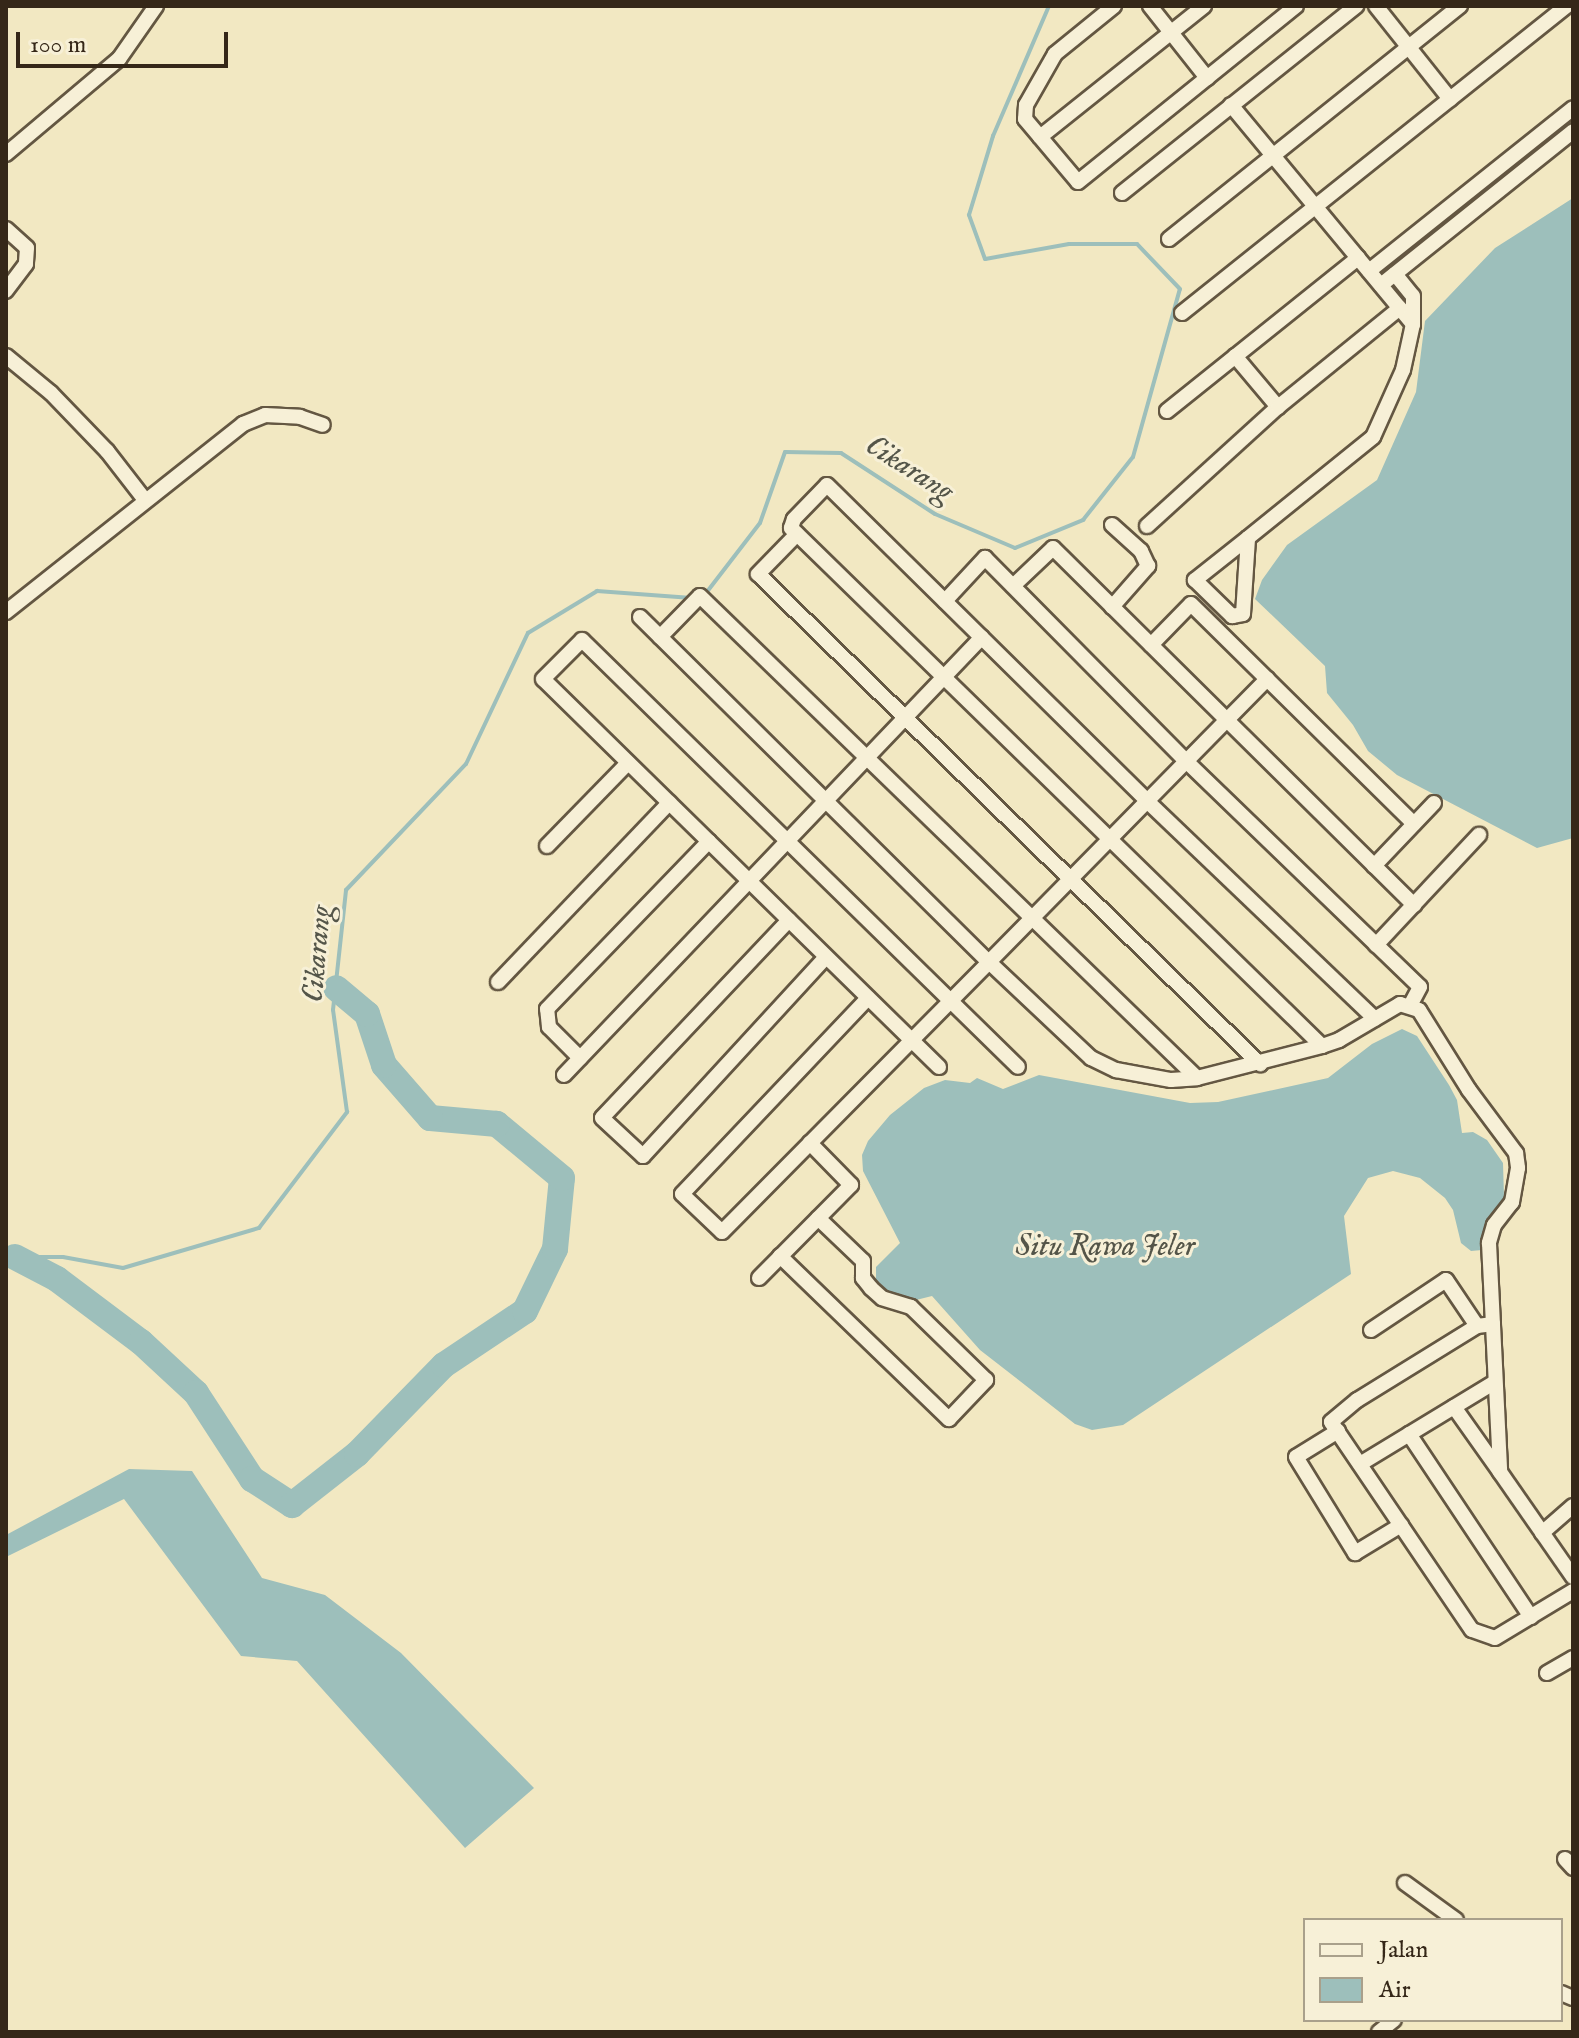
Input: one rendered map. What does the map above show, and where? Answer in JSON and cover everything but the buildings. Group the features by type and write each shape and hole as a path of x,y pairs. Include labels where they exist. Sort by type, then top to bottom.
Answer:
{"street":[{"path":"6,154 119,59 156,6"},
{"path":"1114,6 1055,54 1026,105 1025,119 1078,182 1296,6"},
{"path":"1150,6 1207,78"},
{"path":"1040,137 1204,6"},
{"path":"1122,193 1356,6"},
{"path":"1376,6 1450,99"},
{"path":"1169,239 1460,6"},
{"path":"1182,313 1566,6"},
{"path":"1231,105 1413,324"},
{"path":"1369,271 1573,108"},
{"path":"1381,285 1573,131"},
{"path":"1525,146 1537,160"},
{"path":"6,229 27,248 26,264 6,291"},
{"path":"1407,240 1419,254"},
{"path":"1167,411 1358,258"},
{"path":"1248,538 1243,614 1232,616 1195,580 1373,437 1403,370 1413,324 1413,296 1395,274"},
{"path":"1147,526 1278,407 1400,308"},
{"path":"6,356 51,393 107,451 145,500"},
{"path":"1235,356 1278,407"},
{"path":"6,612 243,424 265,415 300,417 323,425"},
{"path":"1322,1046 791,528 794,519 827,485 1147,801 1375,1019"},
{"path":"1112,525 1141,551 1148,566 1112,607"},
{"path":"797,534 758,574 1260,1064"},
{"path":"1013,586 1053,548 1414,905"},
{"path":"945,601 985,558 1186,761 1420,987 1410,1006"},
{"path":"660,637 700,596 1197,1078"},
{"path":"1151,645 1191,604 1414,824"},
{"path":"640,617 989,962 1091,1058 1116,1070 1141,1076 1171,1080 1197,1078 1322,1046 1400,1004 1419,1010 1469,1090 1516,1153 1518,1168 1512,1202 1494,1225 1489,1243 1500,1472"},
{"path":"564,1075 982,637"},
{"path":"939,1067 543,679 582,640 1018,1067"},
{"path":"868,998 682,1194 722,1232 1267,679"},
{"path":"547,846 628,763"},
{"path":"498,982 669,803"},
{"path":"1374,866 1434,803"},
{"path":"1376,945 1479,835"},
{"path":"580,1058 549,1027 547,1009 709,841"},
{"path":"789,920 602,1118 643,1156 826,957"},
{"path":"759,1278 851,1185 810,1143"},
{"path":"780,1256 949,1419 986,1380 911,1307 882,1298 871,1288 863,1278 863,1261 818,1218"},
{"path":"1371,1330 1446,1280 1477,1326"},
{"path":"1493,1324 1477,1326 1357,1400 1331,1422 1472,1630 1495,1638 1573,1591"},
{"path":"1360,1464 1495,1382"},
{"path":"1454,1407 1573,1577"},
{"path":"1338,1431 1296,1457 1355,1553 1401,1525"},
{"path":"1409,1434 1531,1617"},
{"path":"1542,1533 1573,1506"},
{"path":"1547,1673 1573,1658"},
{"path":"1405,1883 1453,1918"}],"water":[{"path":"1573,198 1573,838 1537,848 1397,775 1368,751 1353,725 1327,693 1325,666 1255,599 1262,580 1287,545 1377,480 1416,392 1425,321 1495,248"},
{"name":"Situ Rawa Jeler","path":"1402,1029 1417,1036 1449,1085 1457,1100 1462,1133 1473,1132 1487,1140 1503,1163 1504,1197 1496,1226 1482,1250 1471,1251 1461,1243 1453,1210 1445,1198 1420,1178 1393,1171 1368,1178 1344,1216 1351,1274 1123,1425 1092,1430 1075,1424 980,1350 932,1296 904,1303 876,1283 876,1267 900,1243 863,1171 862,1155 868,1141 890,1115 924,1088 945,1080 970,1083 977,1078 1003,1089 1039,1075 1190,1103 1218,1102 1328,1078 1372,1044"},
{"path":"129,1469 192,1471 262,1578 325,1595 401,1653 534,1788 465,1848 297,1661 241,1656 124,1499 6,1557 6,1535"}],"waterway":[{"name":"Cikarang","path":"703,597 760,523 785,452 841,453 935,514 1015,548 1083,520 1133,457 1180,289 1137,244 1069,244 985,259 969,215 993,136 1049,6"},
{"name":"Cikarang","path":"6,1254 15,1257 63,1257 123,1268 259,1228 347,1112 333,1010 346,890 466,764 528,633 597,591 692,598"},
{"path":"15,1257 57,1279 141,1342 196,1393 252,1479 292,1505 357,1454 444,1365 525,1311 555,1249 562,1178 497,1124 430,1118 384,1065 367,1014 336,988"}]}
